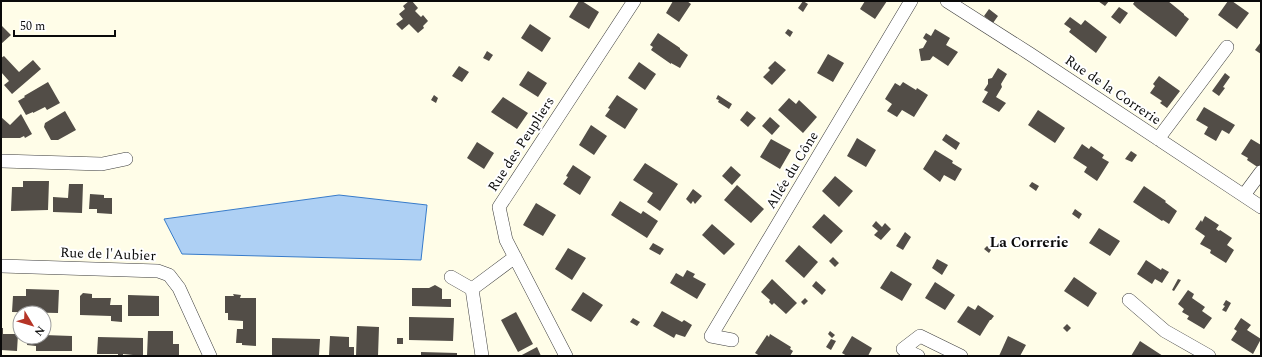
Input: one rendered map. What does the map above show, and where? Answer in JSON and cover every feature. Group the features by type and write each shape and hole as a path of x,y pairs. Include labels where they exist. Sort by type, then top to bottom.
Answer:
{"street":[{"name":"Rue des Peupliers","path":"566,356 506,240 499,207 634,1"},
{"name":"Allée du Cône","path":"732,340 711,336 911,1"},
{"name":"Rue de la Correrie","path":"947,1 1030,54 1261,207"},
{"path":"1158,138 1228,47"},
{"path":"1,161 102,164 126,159"},
{"path":"1244,195 1261,172"},
{"path":"472,289 515,258"},
{"name":"Rue de l'Aubier","path":"1,266 158,271 169,275 179,288 210,356"},
{"path":"451,277 472,289"},
{"path":"472,289 482,356"},
{"path":"1129,300 1165,331 1209,356"},
{"path":"918,356 903,349 920,336 960,356"}],"water":[{"path":"339,195 427,205 421,260 182,254 164,219"}],"building":[{"path":"409,1 412,1 418,8 415,11 421,17 423,15 428,21 423,26 424,28 418,33 409,24 402,30 396,24 403,19 399,14 405,9 403,6"},
{"path":"579,1 582,1 599,12 589,29 569,17"},
{"path":"673,1 687,1 691,4 679,22 666,13"},
{"path":"803,1 808,4 803,12 798,8"},
{"path":"865,1 887,1 875,19 860,9"},
{"path":"1098,1 1109,1 1105,6"},
{"path":"1135,1 1168,1 1189,19 1176,37 1137,8 1133,4"},
{"path":"1228,1 1232,1 1249,13 1237,29 1218,15"},
{"path":"1119,7 1128,13 1120,24 1111,17"},
{"path":"989,9 998,16 993,23 984,16"},
{"path":"1070,17 1081,25 1085,20 1107,37 1096,53 1069,32 1071,29 1064,24"},
{"path":"530,24 551,38 542,52 521,38"},
{"path":"2,26 11,35 1,44 1,27"},
{"path":"788,29 793,32 790,37 785,33"},
{"path":"935,29 950,38 946,45 958,52 948,66 933,56 930,60 921,61 919,49 923,48 927,41 923,38 926,33 931,36"},
{"path":"658,33 688,55 680,68 671,64 651,50 653,47 650,45"},
{"path":"1261,42 1261,54 1255,50"},
{"path":"487,51 493,55 489,61 483,58"},
{"path":"828,54 844,63 833,82 817,73"},
{"path":"4,56 19,72 33,60 41,69 12,94 4,85 9,81 1,72 1,58"},
{"path":"775,61 786,70 772,85 763,77 770,70 768,68"},
{"path":"639,62 656,74 645,90 628,78"},
{"path":"459,66 469,72 462,82 452,76"},
{"path":"998,68 1007,74 996,97 1006,103 999,112 982,102 988,92 984,90 988,84 988,79 992,78"},
{"path":"528,71 547,83 538,97 519,85"},
{"path":"1225,73 1230,77 1219,96 1212,91"},
{"path":"1159,76 1180,91 1167,108 1160,103 1162,101 1150,93 1155,86 1153,84"},
{"path":"48,82 60,103 47,110 45,107 26,115 18,101"},
{"path":"903,82 928,95 914,117 902,110 897,117 887,111 892,104 885,99 895,83 900,86"},
{"path":"434,95 438,98 436,103 431,100"},
{"path":"617,95 638,109 625,129 605,116 610,109 608,108"},
{"path":"718,95 732,104 729,109 718,102 719,100 716,99"},
{"path":"503,97 528,113 517,129 491,112"},
{"path":"789,98 796,104 799,100 817,117 803,133 778,110"},
{"path":"1204,107 1235,125 1229,134 1222,130 1216,141 1204,134 1208,127 1196,120"},
{"path":"1038,110 1065,128 1055,143 1028,125"},
{"path":"65,111 76,130 58,140 51,140 44,127 45,123"},
{"path":"747,111 756,118 748,127 740,120"},
{"path":"21,114 32,134 25,138 24,136 20,138 1,138 1,117 10,125"},
{"path":"770,117 780,126 772,135 762,126"},
{"path":"591,125 607,136 594,155 579,145"},
{"path":"946,134 960,143 956,150 942,140"},
{"path":"857,138 876,150 866,167 847,156"},
{"path":"771,139 791,150 780,169 760,157"},
{"path":"1251,139 1261,145 1261,166 1259,168 1241,154"},
{"path":"477,142 494,153 484,169 467,158"},
{"path":"1082,144 1089,149 1091,146 1104,155 1102,158 1109,162 1097,181 1084,172 1087,167 1073,158"},
{"path":"935,150 953,161 952,163 962,169 955,181 944,175 940,182 923,169"},
{"path":"1131,151 1137,155 1132,162 1125,159"},
{"path":"645,163 678,184 660,211 647,202 653,193 633,180"},
{"path":"573,165 591,177 580,195 563,184"},
{"path":"731,166 741,175 732,185 722,176"},
{"path":"835,176 853,191 839,207 822,191"},
{"path":"23,181 49,181 48,210 11,211 12,187 23,187"},
{"path":"1032,182 1039,186 1036,191 1029,186"},
{"path":"69,184 83,184 82,213 53,212 53,197 68,198"},
{"path":"737,185 764,209 751,223 724,200"},
{"path":"1144,186 1166,201 1165,202 1177,211 1169,224 1133,202"},
{"path":"693,189 702,196 695,204 693,201 691,204 686,199"},
{"path":"90,194 104,195 104,198 112,198 112,214 97,213 97,209 89,209"},
{"path":"620,201 641,214 643,211 658,221 647,238 611,215"},
{"path":"536,203 556,215 543,236 523,225"},
{"path":"1075,209 1082,214 1079,219 1072,214"},
{"path":"824,214 843,231 831,244 812,227"},
{"path":"1205,216 1219,225 1216,229 1232,238 1227,245 1234,250 1226,263 1210,253 1211,250 1200,244 1205,236 1195,229 1201,220 1202,222"},
{"path":"876,221 882,227 885,223 891,229 881,240 874,235 878,231 872,226"},
{"path":"712,224 735,244 724,255 702,235"},
{"path":"1099,228 1120,241 1110,256 1089,243"},
{"path":"905,232 911,237 903,250 896,246"},
{"path":"653,243 664,249 660,255 649,249"},
{"path":"799,245 818,262 804,278 785,261"},
{"path":"987,246 991,250 989,253 984,249"},
{"path":"568,248 586,258 572,280 555,269"},
{"path":"833,257 839,263 835,267 829,261"},
{"path":"937,259 948,265 942,275 932,268"},
{"path":"1146,260 1161,270 1162,268 1169,272 1162,283 1155,279 1152,284 1137,274"},
{"path":"687,270 695,274 693,277 706,284 697,299 670,283 676,273 683,277"},
{"path":"891,271 912,284 902,301 880,288"},
{"path":"1074,277 1097,293 1088,307 1064,291"},
{"path":"772,279 797,303 786,314 774,303 772,305 769,302 770,300 761,292"},
{"path":"1178,279 1181,280 1174,291 1172,290"},
{"path":"816,281 826,290 822,295 812,286"},
{"path":"935,282 955,295 945,310 925,298"},
{"path":"435,285 442,289 442,299 451,299 451,307 412,306 412,288 429,288"},
{"path":"26,289 59,290 58,313 52,313 52,305 12,305 13,296 26,296"},
{"path":"1188,290 1194,294 1192,298 1205,307 1202,311 1212,318 1204,329 1187,319 1189,316 1182,312 1184,309 1178,304"},
{"path":"583,292 603,305 591,322 571,310"},
{"path":"83,293 92,294 92,298 111,298 110,305 122,305 122,322 111,321 111,316 80,315 80,296"},
{"path":"233,294 241,295 240,298 256,298 256,346 236,343 237,329 243,329 243,321 228,320 228,313 225,313 225,296 234,296"},
{"path":"128,295 159,296 159,316 128,316"},
{"path":"805,298 808,301 804,305 801,302"},
{"path":"1226,300 1231,303 1226,312 1222,310 1225,306 1223,305"},
{"path":"978,305 994,316 980,336 957,322 968,306 975,310"},
{"path":"662,311 682,322 684,320 692,325 685,337 676,334 674,338 653,326"},
{"path":"516,312 533,344 518,352 501,320"},
{"path":"409,317 454,318 453,341 409,340"},
{"path":"633,318 640,322 637,326 630,322"},
{"path":"1241,318 1251,325 1247,330 1261,339 1253,354 1231,340 1237,331 1234,329"},
{"path":"1067,324 1071,328 1067,332 1063,328"},
{"path":"357,326 379,327 378,356 356,356"},
{"path":"1,328 3,328 3,334 12,334 12,345 17,345 17,351 1,350"},
{"path":"148,331 173,331 173,344 179,344 179,356 147,356"},
{"path":"830,331 835,335 832,338 828,334"},
{"path":"770,334 791,347 790,349 793,351 790,356 760,356 755,353 767,335 769,337"},
{"path":"52,335 72,336 72,351 36,351 36,346 27,345 52,345"},
{"path":"330,336 349,337 349,347 354,347 354,356 329,356"},
{"path":"852,336 872,348 868,356 847,356 842,353"},
{"path":"1008,336 1026,345 1020,356 999,356"},
{"path":"98,337 143,338 143,356 97,354"},
{"path":"272,338 320,339 319,355 272,356"},
{"path":"397,338 403,338 403,344 397,344"},
{"path":"831,339 836,341 831,350 826,347"},
{"path":"1140,341 1143,343 1163,356 1131,356"},
{"path":"537,347 541,356 520,356"},
{"path":"421,352 457,353 457,356 421,356"}],"district":[{"name":"La Correrie","path":"1029,242"}]}
